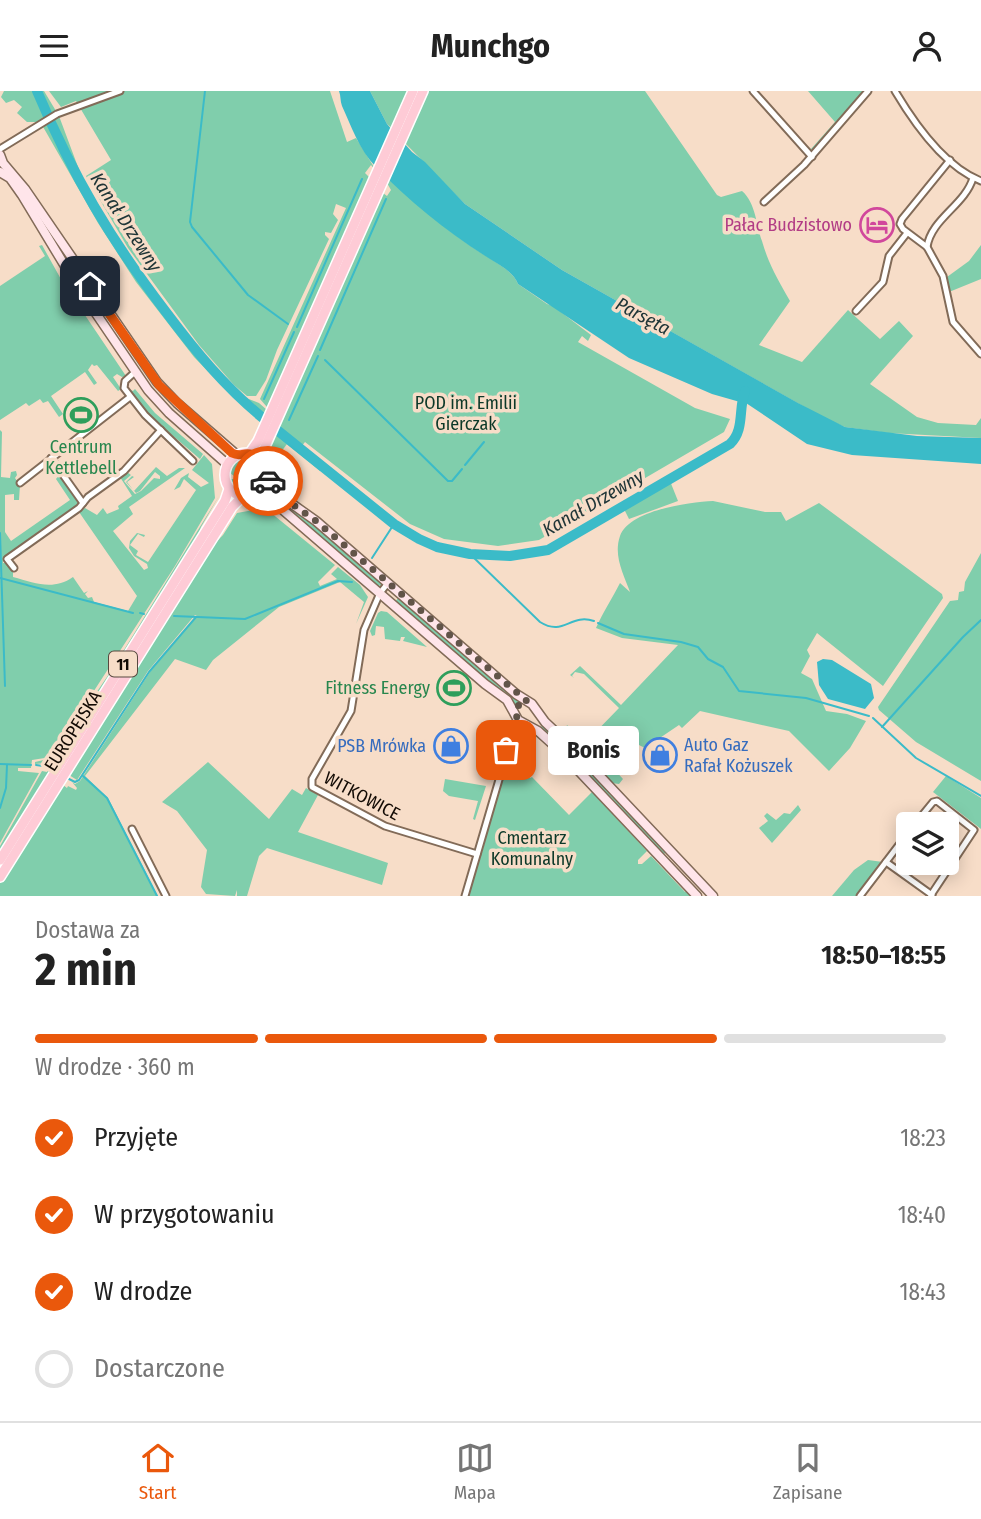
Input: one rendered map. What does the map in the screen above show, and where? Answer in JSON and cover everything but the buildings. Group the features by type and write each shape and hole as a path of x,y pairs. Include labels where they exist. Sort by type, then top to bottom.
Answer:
{"main road":[{"path":"229,489 242,497 250,497 258,494 267,483 268,471 262,460 263,451 376,186 413,91"},
{"path":"249,454 257,444 376,186 423,91"},
{"path":"228,465 238,456 249,454 262,460"},
{"name":"11","path":"228,465 225,475 229,489"},
{"name":"EUROPEJSKA","path":"0,860 226,501 229,489"},
{"name":"EUROPEJSKA","path":"0,877 232,507 242,497"}],"street":[{"path":"120,91 40,122 0,156 163,388 238,456"},
{"path":"753,91 812,157"},
{"path":"764,202 812,157 868,91"},
{"path":"895,91 922,132 950,160 981,181"},
{"path":"950,160 902,219 901,227 927,247 943,277 953,322 981,354"},
{"path":"0,172 10,178 22,195 69,274 135,372 160,404 228,465"},
{"path":"927,247 933,232 968,191 973,178"},
{"path":"856,311 883,282 889,256 907,233"},
{"path":"111,335 120,329"},
{"path":"135,372 124,384 124,388 161,430 193,460"},
{"path":"20,483 130,397"},
{"path":"14,568 8,559 124,471 161,430"},
{"path":"51,458 83,503"},
{"path":"267,483 271,489 310,516 528,702 713,896"},
{"path":"258,494 270,499 507,700 518,717 548,740 587,778 697,896"},
{"path":"380,593 387,583"},
{"name":"WITKOWICE","path":"380,593 362,639 351,711 312,779 312,786 385,826 477,854"},
{"path":"465,896 518,717 519,705 528,702"},
{"path":"518,717 533,717 535,709"},
{"path":"925,812 935,801 951,812"},
{"path":"959,819 974,831 959,854"},
{"path":"132,829 166,896"},
{"path":"860,896 896,849"},
{"path":"886,862 932,895 945,875"}],"green space":[{"path":"4,91 44,91 56,111 37,122 27,122 17,113 22,107 14,100 6,103 1,97"},
{"path":"49,91 330,91 347,142 356,138 377,172 371,165 365,173 369,177 369,184 267,407 260,399 346,208 336,204 333,214 338,220 331,233 325,232 329,239 277,350 266,380 256,396 247,396 199,345 128,248 86,176 111,160 76,101 61,107"},
{"path":"370,91 410,91 392,128 387,124"},
{"path":"426,91 645,91 717,195 721,197 742,191 750,202 767,257 790,301 759,345 802,362 848,310 880,339 899,321 913,336 870,384 917,417 938,423 976,425 981,418 981,438 888,433 845,427 826,419 562,270 465,204 405,143"},
{"path":"808,91 864,91 814,150 807,149 798,138 811,149 835,122"},
{"path":"59,116 81,175 140,276 224,378 246,398 259,403 267,410 265,415 260,412 255,416 194,357 136,282 98,223 42,125"},
{"name":"POD im. Emilii Gierczak","path":"389,178 450,231 506,270 518,284 591,335 588,341 582,336 578,342 695,408 730,419 724,432 539,540 498,546 444,539 410,524 305,442 301,447 278,428 379,197 381,198 383,193 387,196 391,190 387,183"},
{"path":"42,245 62,281 126,376 117,374 113,377 121,389 118,391 97,365 92,364 88,370 97,383 94,385 85,372 51,396 63,414 59,417 48,401 43,403 40,399 29,406 26,403 0,420 0,286 45,256 39,246"},
{"path":"981,245 981,279 949,292 947,277 969,261"},
{"path":"128,389 135,389 155,413 203,454 200,459 151,417"},
{"path":"0,430 1,477 10,478 11,472 16,471 15,478 20,485 19,500 14,500 14,494 5,495 5,532 11,541 70,500 56,479 59,475 78,503 3,558 3,563 8,563 13,569 13,577 51,585 73,577 84,593 88,591 85,594 88,598 92,597 94,602 128,611 137,596 79,512 85,508 97,515 103,508 107,514 119,509 118,506 132,496 120,477 127,472 131,475 124,481 135,494 141,491 154,478 160,479 155,472 140,491 134,491 156,467 167,476 179,468 185,468 129,507 133,514 113,531 144,570 148,568 147,564 134,556 129,548 130,541 137,533 145,535 144,537 138,534 130,545 138,551 136,555 148,562 196,490 184,479 180,487 174,490 181,478 189,473 188,477 201,487 209,483 192,470 204,455 212,464 215,498 175,566 51,757 32,760 31,768 18,768 18,771 39,773 0,843"},
{"path":"276,432 322,468 320,471 287,444 281,452 294,464 280,481 289,489 278,480 268,447"},
{"path":"243,459 255,461 263,471 262,483 250,492 238,490 230,479 247,479 230,473 235,463"},
{"path":"670,481 678,501 629,519 624,509"},
{"path":"275,495 296,509 382,583 381,585 376,587 273,498"},
{"path":"219,496 201,527 196,542 0,854 0,846 42,771 47,772 51,766 35,762 52,758 111,671"},
{"path":"713,501 765,512 781,512 786,521 819,503 942,594 943,598 883,686 817,633 807,650 810,656 801,673 812,679 826,711 847,714 866,721 850,748 829,771 789,731 700,711 682,728 679,725 645,748 639,745 634,748 613,726 593,746 623,779 619,784 611,783 564,734 567,725 585,743 619,708 584,674 575,672 572,676 574,678 570,675 580,666 621,705 678,645 622,638 596,628 620,583 630,592 619,558 620,536 626,527 647,514 690,503"},
{"path":"265,508 335,565 318,582 320,586 337,579 331,574 338,567 360,585 368,597 356,624 364,602 340,582 279,607 213,660 206,670 175,659 85,776 108,798 158,896 0,896 0,882 174,609 208,550 223,535 237,513","holes":["195,615 197,616 150,672 80,781 75,784 72,782 76,790 63,785 69,775 77,780 148,671"]},
{"path":"981,553 981,781 916,742 878,707 950,601 958,600 959,592 964,591 965,582"},
{"path":"399,597 521,701 515,706 509,698 395,602"},
{"path":"381,611 387,612 427,647 403,641 405,637 401,637 400,641 385,639 384,627 376,626 375,635 372,636 370,631"},
{"path":"544,725 554,732 667,851 663,855 539,728"},
{"name":"Cmentarz Komunalny","path":"506,761 517,765 532,777 569,815 592,792 647,851 638,860 638,864 651,856 685,892 688,890 693,896 468,896"},
{"path":"208,762 269,819 292,789 302,795 306,788 318,795 298,832 388,863 382,885 267,848 259,856 247,896 237,896 237,890 235,896 206,894 201,887 207,850 177,811 162,802"},
{"path":"946,776 981,798 981,829 959,812 933,792"},
{"path":"445,779 486,786 475,820 473,819 478,801 449,796 443,791"},
{"path":"798,805 801,810 772,843 759,828 768,821 764,816 767,813 776,820 784,813 790,814"},
{"path":"868,860 883,862 857,896 832,896 854,870"}],"water":[{"name":"Parsęta","path":"339,91 370,91 387,124 465,204 562,270 845,427 917,436 981,438 981,464 852,455 807,444 743,401 712,394 629,358 518,284 506,270 444,228 402,192 365,153 342,106"},
{"path":"823,659 832,660 871,684 874,698 865,709 828,699 819,685 817,662"}],"waterway":[{"name":"Kanał Drzewny","path":"37,91 64,151 127,259 200,355 224,382 264,419"},
{"path":"205,91 190,222 248,295 288,324"},
{"path":"297,327 362,179"},
{"path":"320,350 386,199"},
{"path":"264,399 294,332"},
{"path":"289,420 318,356"},
{"path":"325,360 448,481 452,481 462,469"},
{"name":"Kanał Drzewny","path":"277,430 394,524 419,539 437,547 470,554 510,556 548,550 730,444 738,432 745,391"},
{"path":"465,465 484,442"},
{"path":"372,558 394,524"},
{"path":"0,533 5,686"},
{"path":"470,554 540,622 555,627 579,620 594,621"},
{"path":"0,578 133,613"},
{"path":"174,616 245,619 338,581 352,582"},
{"path":"140,613 144,614"},
{"path":"69,779 75,782 79,780 149,672 196,617"},
{"path":"882,727 981,620"},
{"path":"598,623 624,634 698,647 708,659 723,667 739,691 806,698 869,716"},
{"path":"873,718 916,758 981,796"},
{"path":"0,764 31,765"},
{"path":"0,808 6,788 7,765"},
{"path":"36,765 50,767"},
{"path":"83,776 107,798 157,896"}],"way so far":[{"path":"268,481 271,489 298,506 528,702 519,705 515,710 517,718 506,750"}],"place":[{"name":"Pałac Budzistowo","path":"877,225"},
{"name":"Centrum Kettlebell","path":"81,415"},
{"name":"Fitness Energy","path":"454,688"},
{"name":"PSB Mrówka","path":"451,746"},
{"name":"Bonis","path":"506,750"},
{"name":"Auto Gaz Rafał Kożuszek","path":"660,755"}],"route":[{"path":"90,286 163,388 232,453 238,456 253,454 261,459 268,469 268,481"}]}
